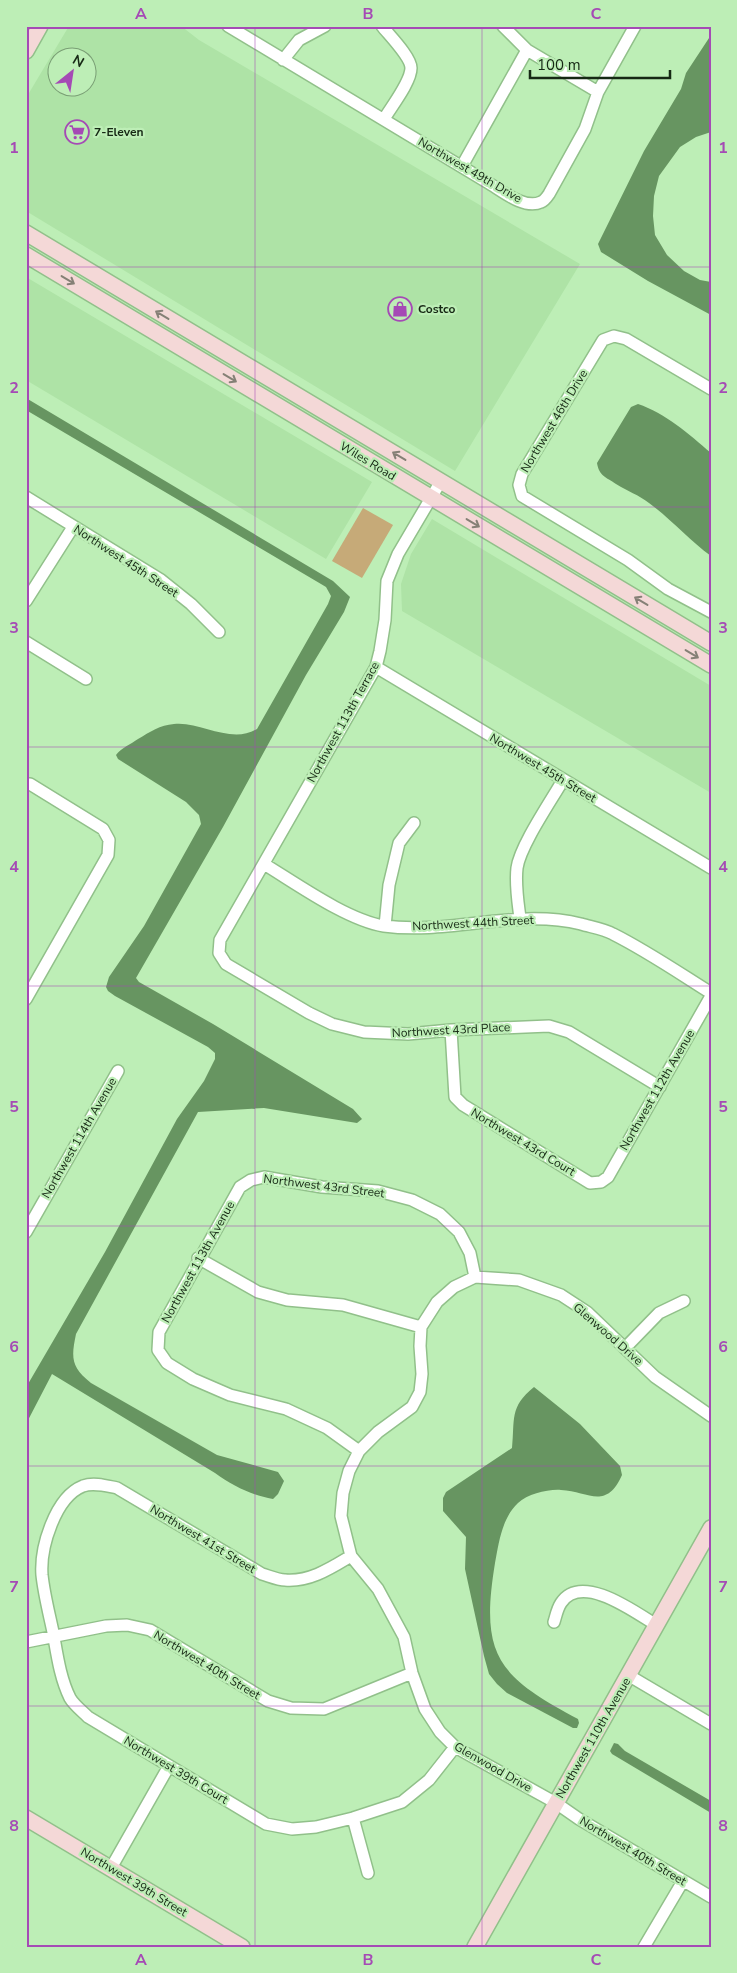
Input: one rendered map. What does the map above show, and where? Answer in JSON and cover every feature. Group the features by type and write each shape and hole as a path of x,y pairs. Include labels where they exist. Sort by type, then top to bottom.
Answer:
{"main road":[{"path":"26,50 40,26"},
{"name":"Wiles Road","path":"26,233 711,643"},
{"name":"Wiles Road","path":"26,256 711,666"},
{"name":"Northwest 110th Avenue","path":"475,1947 711,1528"},
{"name":"Northwest 39th Street","path":"26,1818 242,1947"}],"street":[{"name":"Northwest 49th Drive","path":"228,26 520,201 531,204 542,202 549,194 586,129 598,92 635,26"},
{"path":"283,60 300,40 325,26"},
{"path":"382,26 407,57 411,67 408,79 384,119"},
{"path":"503,26 527,50 598,92"},
{"path":"462,166 527,50"},
{"name":"Northwest 46th Drive","path":"711,389 626,339 614,336 603,340 522,474 519,485 522,496 628,560 668,588 711,612"},
{"name":"Northwest 113th Terrace","path":"219,953 220,940 376,668 385,620 387,580 398,554 440,481"},
{"name":"Northwest 45th Street","path":"26,497 161,580 191,604 219,632"},
{"path":"26,601 73,527"},
{"path":"26,642 86,679"},
{"name":"Northwest 45th Street","path":"376,668 711,868"},
{"path":"520,918 517,867 522,851 563,780"},
{"path":"26,784 30,784 103,829 109,840 108,855 26,999"},
{"path":"385,926 389,886 399,843 414,823"},
{"name":"Northwest 44th Street","path":"264,864 348,914 367,922 385,926 418,927 520,918 579,923 612,933 711,994"},
{"name":"Northwest 43rd Place","path":"219,953 226,964 309,1013 332,1024 364,1032 400,1034 549,1026 569,1032 660,1087"},
{"name":"Northwest 112th Avenue","path":"601,1182 608,1176 711,994"},
{"name":"Northwest 43rd Court","path":"451,1030 455,1097 463,1105 590,1183 601,1182"},
{"name":"Northwest 114th Avenue","path":"26,1232 118,1071"},
{"name":"Northwest 43rd Street","path":"251,1180 264,1177 322,1187 378,1191 412,1200 440,1214 460,1232 470,1253 475,1277"},
{"name":"Northwest 113th Avenue","path":"251,1180 240,1187 198,1258 159,1332 158,1350 167,1363 193,1379 230,1395 286,1409 327,1428 359,1452"},
{"path":"198,1258 258,1292 287,1300 343,1305 421,1327 437,1302 454,1287 475,1277"},
{"name":"Glenwood Drive","path":"475,1277 519,1280 561,1295 587,1312 655,1376 711,1416"},
{"path":"625,1348 659,1313 684,1301"},
{"name":"Glenwood Drive","path":"421,1327 420,1392 412,1407 378,1432 359,1452 349,1471 343,1493 341,1516 352,1556 378,1589 404,1637 412,1673 424,1709 440,1732 455,1747 556,1803"},
{"name":"Northwest 41st Street","path":"54,1636 42,1575 43,1549 58,1511 70,1495 84,1486 100,1484 117,1488 262,1574 285,1580 305,1578 325,1572 352,1556"},
{"path":"554,1622 561,1603 569,1596 583,1591 599,1593 656,1625"},
{"name":"Northwest 40th Street","path":"26,1642 106,1626 127,1626 150,1630 268,1701 291,1708 324,1709 412,1673"},
{"name":"Northwest 39th Court","path":"54,1636 62,1679 71,1700 88,1717 266,1824 292,1829 316,1827 353,1818 402,1802 429,1780 455,1747"},
{"path":"628,1675 711,1724"},
{"path":"111,1868 169,1766"},
{"name":"Northwest 40th Street","path":"556,1803 711,1897"},
{"path":"353,1818 368,1873"},
{"path":"644,1947 683,1880"}],"shaded area":[{"path":"69,26 181,26 199,40 580,264 455,471 26,211 26,98 48,61 48,98 98,98 98,48 56,48"},
{"path":"711,35 711,132 696,137 680,147 659,176 654,196 653,216 655,235 667,255 684,271 700,280 711,282 711,315 648,281 601,252 598,244 644,151 681,89 686,73"},
{"path":"26,277 372,482 326,559 26,380"},
{"path":"26,398 333,581 350,597 344,612 306,675 223,827 136,978 139,982 213,1024 353,1109 362,1119 357,1123 264,1108 198,1112 76,1334 73,1350 76,1367 91,1383 217,1455 278,1472 284,1481 278,1494 273,1499 242,1489 229,1482 52,1374 26,1424 26,1388 105,1252 177,1119 204,1081 215,1059 215,1053 208,1047 115,996 106,987 109,977 144,926 201,824 199,815 186,802 118,759 116,755 123,748 160,727 174,724 184,724 237,735 257,729 331,596 326,587 26,410"},
{"path":"638,404 667,418 711,453 711,556 649,503 606,478 599,471 597,463 631,407"},
{"path":"363,508 393,525 362,578 332,561"},
{"path":"432,519 711,686 711,793 402,611 401,584 411,554"},
{"path":"534,1387 580,1424 620,1466 622,1475 610,1493 603,1496 556,1490 544,1491 522,1500 513,1509 505,1523 495,1563 490,1620 493,1641 501,1659 512,1675 529,1689 578,1719 577,1728 573,1728 507,1693 489,1674 465,1569 466,1537 443,1511 443,1498 446,1492 512,1448 517,1408 520,1401"},
{"path":"614,1743 711,1801 711,1813 612,1754 610,1751"}],"place":[{"name":"7-Eleven","path":"77,132"},
{"name":"Costco","path":"400,309"}]}
